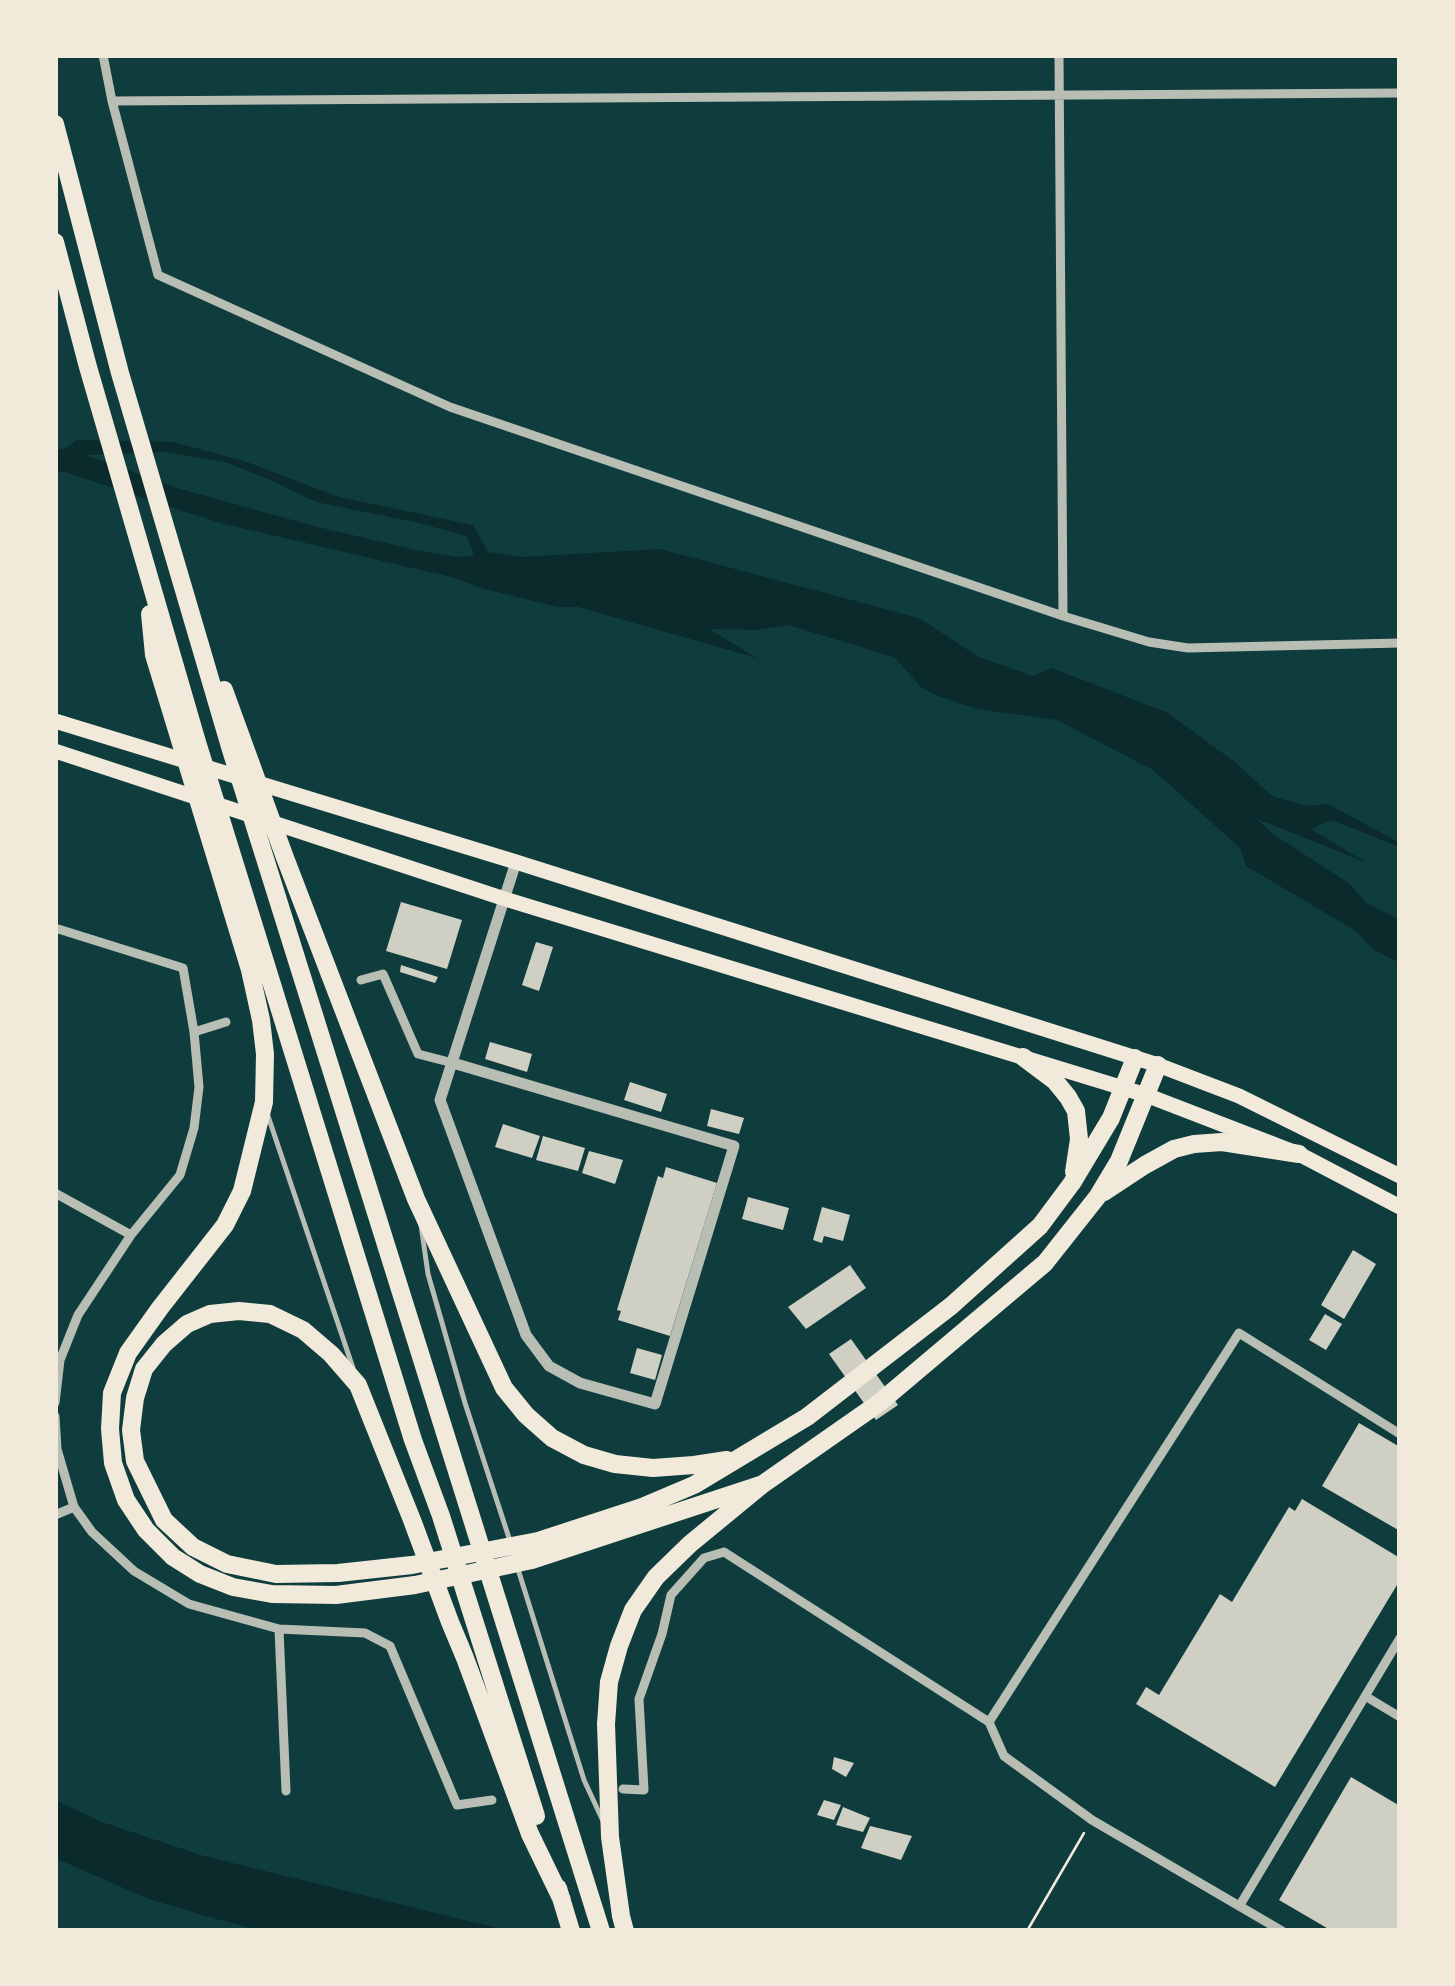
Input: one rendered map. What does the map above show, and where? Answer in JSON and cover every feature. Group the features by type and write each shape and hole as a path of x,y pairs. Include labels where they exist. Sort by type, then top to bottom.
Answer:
{"highway":[{"path":"55,124 178,576 240,752 284,855 416,1198 504,1388 552,1438 584,1455 615,1464 653,1468 694,1466 742,1457"},
{"path":"55,242 145,569 210,833 250,970 265,1054 264,1102 242,1191 226,1225 128,1353 112,1393 110,1430 114,1463 126,1500 146,1530 173,1557 200,1574 233,1587 272,1594 336,1595 414,1585 532,1560 763,1484"},
{"path":"188,738 230,843 413,1440 473,1615 571,1931"},
{"path":"240,752 264,852 601,1931"},
{"path":"1023,1056 1055,1081 1076,1111 1079,1139 1072,1183"},
{"path":"562,1900 530,1834 450,1622 412,1520 358,1385 303,1330 270,1314 239,1310 210,1314 187,1324 144,1369 131,1430 136,1462 164,1520 193,1547 227,1564 276,1574 338,1573 412,1565 538,1540 694,1485 808,1417 951,1306 1040,1226 1072,1183 1111,1118 1134,1058"},
{"path":"623,1924 610,1838 606,1724 609,1682 633,1610 656,1578 690,1544 763,1484 879,1403 1045,1263 1098,1196 1118,1161 1158,1064"},
{"path":"1098,1196 1174,1149 1194,1144 1222,1142 1299,1154"}],"main road":[{"path":"55,721 1158,1064 1240,1096 1400,1176"},
{"path":"55,752 505,899 1146,1096 1299,1154 1400,1207"}],"street":[{"path":"103,55 158,275 450,406 1149,642 1188,648 1400,643"},
{"path":"1060,55 1064,616"},
{"path":"112,101 1400,94"},
{"path":"361,980 383,974 418,1054 453,1063 734,1146 655,1404 580,1383 550,1366 526,1335 440,1100 453,1063 516,862"},
{"path":"55,928 183,968 199,1087 194,1128 180,1175 131,1235 78,1315 60,1360 55,1403"},
{"path":"194,1032 226,1022"},
{"path":"55,1193 131,1235"},
{"path":"989,1722 1240,1334 1400,1434"},
{"path":"55,1416 57,1449 74,1507 92,1532 134,1571 189,1604 280,1629 365,1634 390,1646 457,1806 492,1800"},
{"path":"55,1516 74,1507"},
{"path":"623,1788 644,1790 639,1699 671,1595 704,1558 724,1552 989,1722 1004,1756 1092,1820 1282,1931"},
{"path":"280,1629 286,1791"},
{"path":"1240,1904 1400,1638"},
{"path":"1364,1696 1400,1718"}],"lane":[{"path":"264,1102 358,1385"},
{"path":"416,1198 428,1274 465,1403 584,1780 610,1838"}],"path":[{"path":"1027,1931 1092,1820"}],"water":[{"path":"76,440 173,442 244,461 339,497 473,525 488,552 523,557 660,549 919,618 979,657 1033,676 1052,668 1168,713 1236,763 1272,796 1305,806 1328,804 1400,843 1400,847 1331,820 1311,829 1367,863 1255,818 1350,884 1366,903 1400,920 1400,963 1374,950 1356,931 1246,866 1240,848 1153,770 1057,720 977,709 938,696 922,688 894,657 788,625 756,630 709,629 757,658 578,607 558,607 451,577 220,523 55,472 55,450 67,448","holes":["165,452 225,462 316,502 467,536 474,556 416,550 314,526 177,488 85,455"]},
{"path":"55,1800 102,1822 204,1856 509,1931 264,1931 209,1917 149,1899 55,1858"}],"building":[{"path":"401,902 462,920 447,969 386,951"},
{"path":"536,942 553,947 539,991 522,985"},
{"path":"401,965 438,977 435,983 400,972"},
{"path":"490,1042 532,1054 527,1072 485,1059"},
{"path":"630,1082 667,1094 661,1112 624,1100"},
{"path":"711,1109 744,1118 739,1134 707,1126"},
{"path":"503,1124 540,1136 532,1158 495,1147"},
{"path":"543,1136 585,1148 578,1171 536,1160"},
{"path":"589,1151 623,1160 615,1184 582,1173"},
{"path":"666,1167 717,1183 670,1336 618,1320 621,1311 617,1310 658,1176 663,1178"},
{"path":"748,1197 789,1208 783,1230 742,1219"},
{"path":"822,1207 850,1215 843,1241 824,1236 822,1243 813,1240"},
{"path":"1353,1250 1376,1264 1344,1319 1321,1305"},
{"path":"850,1265 866,1288 806,1329 788,1307"},
{"path":"1325,1314 1342,1324 1326,1350 1309,1340"},
{"path":"851,1339 898,1405 876,1420 829,1354"},
{"path":"637,1348 662,1355 655,1380 630,1373"},
{"path":"1359,1423 1400,1447 1400,1531 1322,1486"},
{"path":"1302,1499 1400,1558 1400,1580 1275,1787 1136,1704 1146,1687 1159,1695 1220,1594 1232,1602 1289,1507 1295,1511"},
{"path":"834,1757 854,1763 846,1777 832,1769"},
{"path":"1351,1777 1400,1806 1400,1931 1332,1931 1279,1900"},
{"path":"824,1800 841,1805 834,1820 817,1815"},
{"path":"843,1807 870,1818 863,1832 836,1825"},
{"path":"870,1826 912,1836 901,1860 861,1848"}]}
